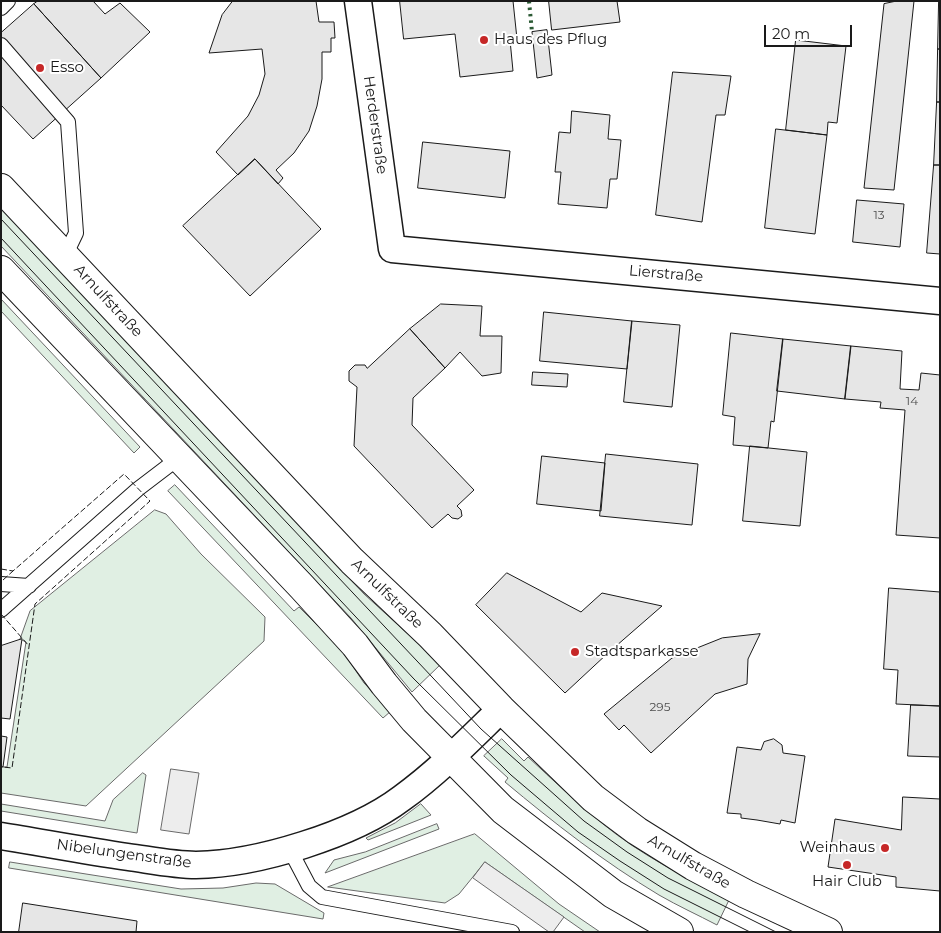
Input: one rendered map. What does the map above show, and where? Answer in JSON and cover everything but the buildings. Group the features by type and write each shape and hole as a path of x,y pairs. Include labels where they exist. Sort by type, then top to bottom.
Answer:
{"main road":[{"name":"Arnulfstraße","path":"1,188 352,561 430,635 501,709 593,798 637,832 723,882 828,932"},
{"path":"1,270 349,638 384,684 450,757 502,810 581,872 613,894 679,932"}],"street":[{"name":"Herderstraße","path":"358,1 392,249"},
{"name":"Lierstraße","path":"392,249 940,301"},
{"name":"Nibelungenstraße","path":"1,836 122,856 194,865 234,862 320,839 362,821 400,800 450,757 501,709"}],"lane":[{"path":"1,8 8,1"},
{"path":"1,45 68,122 76,233 65,256"},
{"path":"1,610 138,489 180,458"},
{"path":"1,584 29,586"},
{"path":"289,848 309,886 322,897 512,932"}],"green space":[{"path":"1,205 364,594 441,664 412,692 351,618 1,246"},
{"path":"1,299 140,447 134,453 1,311"},
{"path":"175,485 294,611 299,607 342,650 364,683 391,711 383,718 168,491"},
{"path":"155,510 166,514 201,554 265,617 264,641 86,806 1,793 1,767 7,767 26,642 20,639 30,611"},
{"path":"502,739 524,761 528,757 584,808 633,846 729,900 717,925 659,895 599,856 505,782 508,778 484,756"},
{"path":"143,773 146,775 137,833 1,811 1,804 105,821 113,800"},
{"path":"421,804 431,815 368,840 366,838 395,823"},
{"path":"437,824 439,829 325,873 334,860 365,852"},
{"path":"475,834 559,904 600,932 585,932 485,862 459,894 445,903 328,887"},
{"path":"10,862 181,889 223,888 256,883 275,884 324,913 323,919 9,868"}],"shaded area":[{"path":"171,769 199,773 189,834 161,830"},
{"path":"485,862 564,917 553,932 549,932 473,878"}],"tram line":[{"path":"1,219 481,729 584,821 627,852 668,878 776,932"},
{"path":"1,238 414,679 511,775 578,832 620,861 664,889 750,932"}],"hedge":[{"path":"529,1 532,32"}],"fence":[{"path":"1,569 13,571 124,474 150,501 35,604 12,768 3,767"},
{"path":"3,580 13,571"},
{"path":"1,614 29,646"}],"place":[{"name":"Haus des Pflug","path":"484,40"},
{"name":"Esso","path":"40,68"},
{"name":"Stadtsparkasse","path":"575,652"},
{"name":"Weinhaus","path":"885,848"},
{"name":"Hair Club","path":"847,865"}]}
